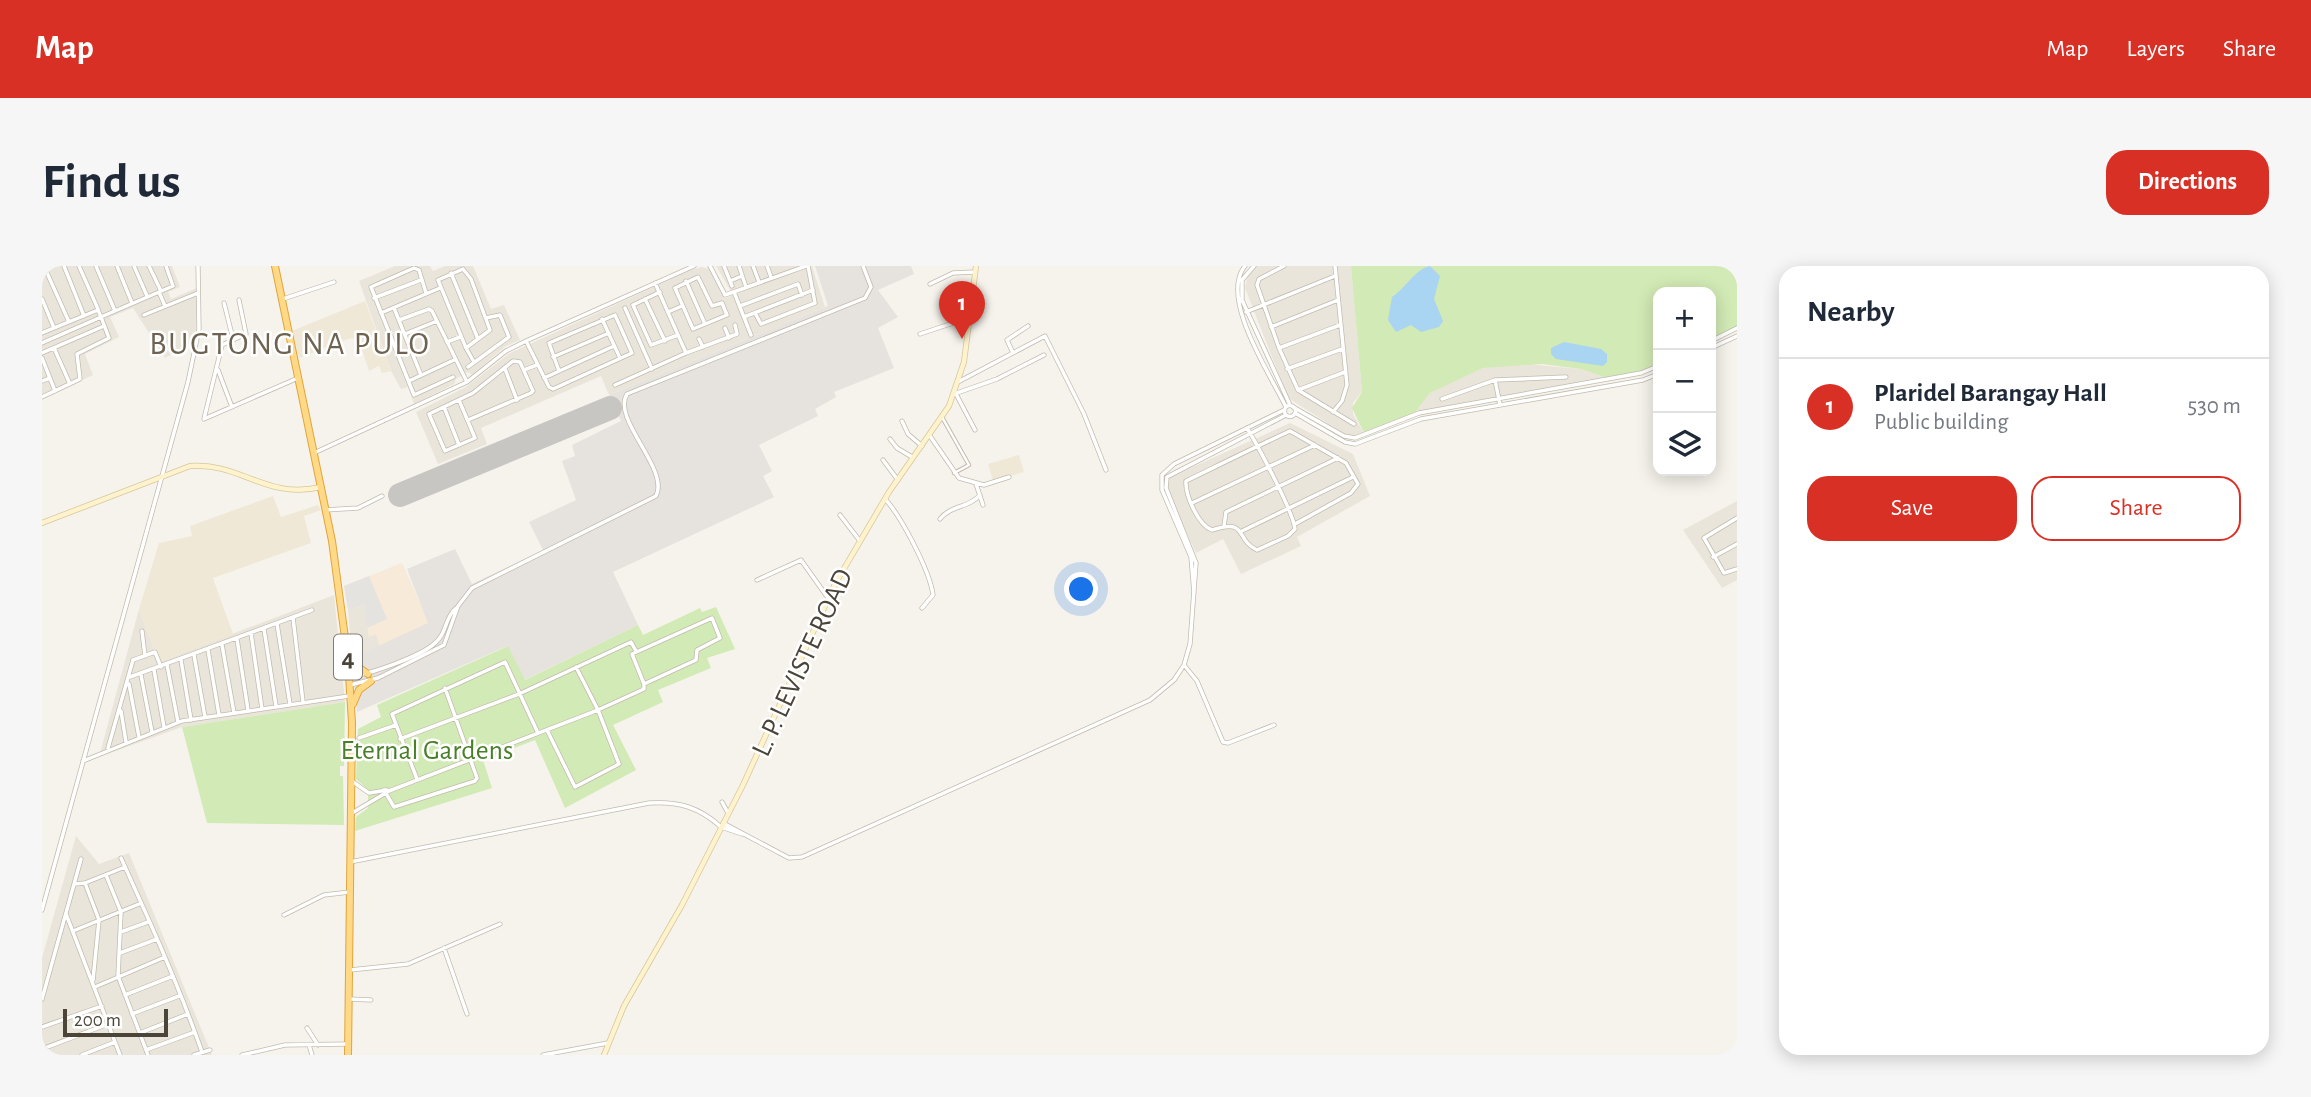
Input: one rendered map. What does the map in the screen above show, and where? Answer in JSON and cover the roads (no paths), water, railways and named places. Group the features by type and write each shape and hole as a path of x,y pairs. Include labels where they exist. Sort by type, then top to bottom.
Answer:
{"highway":[{"name":"4","path":"275,266 326,510 338,576 350,676 352,705 348,1055"},
{"path":"348,660 370,677 359,690 352,705"}],"main road":[{"name":"L. P. LEVISTE ROAD","path":"604,1055 624,1006 682,905 720,824 728,813 828,598 885,499 930,436 955,394 971,317 976,269"},
{"path":"42,523 190,466 214,466 273,488 305,491 321,487"}],"street":[{"path":"44,266 69,322"},
{"path":"64,266 84,316"},
{"path":"42,397 81,377 77,354 109,338 79,266"},
{"path":"96,266 115,311"},
{"path":"117,266 132,303"},
{"path":"134,266 147,297"},
{"path":"149,266 165,306"},
{"path":"42,343 173,284 166,266"},
{"path":"42,910 165,474 199,329 198,266"},
{"path":"314,453 467,382 506,351 526,341 694,266"},
{"path":"710,266 725,295 794,268 807,266 815,303 761,324 755,313"},
{"path":"724,266 731,284 742,276"},
{"path":"738,266 746,287"},
{"path":"752,266 759,282"},
{"path":"767,266 771,278"},
{"path":"780,266 783,273"},
{"path":"350,676 370,677 435,643 472,588 656,496 658,481 624,409 627,394 865,298 871,290 863,266"},
{"path":"1245,266 1238,278 1236,289 1244,313 1288,409 1345,442 1355,444 1422,419 1653,375"},
{"path":"1244,313 1240,289 1242,280 1254,266"},
{"path":"1284,266 1259,279 1257,285 1287,369 1298,390 1354,424"},
{"path":"1333,412 1342,401 1347,385 1335,267"},
{"path":"426,293 419,270 414,268 371,287 416,395 453,377"},
{"path":"466,348 490,330 467,271 463,269 438,280 460,337 466,348 474,362"},
{"path":"930,284 953,273 976,269"},
{"path":"451,273 478,339"},
{"path":"1244,313 1335,276"},
{"path":"698,277 712,306 722,303 727,315 693,329 675,288 686,281 698,277"},
{"path":"374,298 422,279"},
{"path":"686,281 705,324"},
{"path":"281,300 334,282"},
{"path":"656,283 686,352"},
{"path":"740,306 798,284 802,295"},
{"path":"380,313 440,288"},
{"path":"744,317 813,290"},
{"path":"660,292 633,305 653,346 678,335"},
{"path":"734,292 751,335"},
{"path":"144,315 198,293"},
{"path":"42,299 54,328"},
{"path":"646,299 665,341"},
{"path":"239,300 246,334 222,345 204,419 298,378"},
{"path":"1271,327 1338,300"},
{"path":"224,303 233,339"},
{"path":"668,312 683,306"},
{"path":"394,308 421,375"},
{"path":"625,308 652,369"},
{"path":"399,320 429,309 467,382"},
{"path":"42,333 98,310"},
{"path":"468,367 509,337 500,315 486,318"},
{"path":"526,341 550,389 632,352 615,315 602,318 548,344 559,371"},
{"path":"920,334 971,317"},
{"path":"602,318 620,359"},
{"path":"405,334 437,321"},
{"path":"615,385 686,352 729,338 738,333 735,325"},
{"path":"1279,348 1340,325"},
{"path":"55,391 42,355 105,326"},
{"path":"1013,353 1007,340 1028,326"},
{"path":"725,328 729,338"},
{"path":"1716,338 1737,328"},
{"path":"553,357 609,333"},
{"path":"712,334 716,343"},
{"path":"1716,346 1737,335"},
{"path":"958,382 1045,336 1084,414 1106,470"},
{"path":"447,342 460,337"},
{"path":"699,339 703,347"},
{"path":"544,378 614,346"},
{"path":"54,348 70,384"},
{"path":"1287,369 1342,349"},
{"path":"975,430 955,394 997,379 1044,355"},
{"path":"408,381 454,360"},
{"path":"459,400 475,438 443,450 429,417 431,412 459,400 517,360 524,370 533,391 468,420"},
{"path":"524,370 537,365"},
{"path":"1288,409 1344,436 1355,438 1419,413 1642,373 1653,368"},
{"path":"218,369 232,407"},
{"path":"505,369 517,400"},
{"path":"1298,390 1345,372"},
{"path":"1442,399 1495,380 1566,377"},
{"path":"42,382 50,378"},
{"path":"1495,380 1500,405"},
{"path":"444,407 459,445"},
{"path":"1288,409 1295,413"},
{"path":"1194,594 1191,557 1162,491 1162,475 1174,464 1288,409"},
{"path":"350,862 649,803 673,801 688,805 789,858 809,854 1150,699 1174,680 1184,665 1190,644 1194,594 1194,554 1166,488 1167,477 1250,433 1288,409"},
{"path":"942,417 969,465 954,473"},
{"path":"902,421 908,434 922,447"},
{"path":"1247,428 1250,433 1257,447 1277,489 1295,524 1293,532 1257,550 1251,547 1242,531 1230,524 1212,530 1205,527 1192,503 1186,481 1257,447 1290,431 1346,463 1357,487 1295,524"},
{"path":"930,436 954,473 976,484 1009,477"},
{"path":"890,439 897,448 914,459"},
{"path":"1192,503 1315,445"},
{"path":"1224,526 1226,512 1338,458"},
{"path":"883,460 898,480"},
{"path":"1242,531 1353,476"},
{"path":"976,484 983,505"},
{"path":"940,519 951,508 973,502 980,495"},
{"path":"326,510 358,508 382,496"},
{"path":"885,499 898,514 928,576 933,595 922,608"},
{"path":"840,515 859,541"},
{"path":"1737,518 1705,536 1713,557 1725,573 1737,569"},
{"path":"1713,557 1737,544"},
{"path":"757,580 801,559 828,598"},
{"path":"350,685 444,645 458,606"},
{"path":"129,680 312,610"},
{"path":"293,618 303,702"},
{"path":"351,814 386,792 644,690 644,684 631,657 636,651 709,618 721,636 719,639 697,650 696,660 644,684"},
{"path":"277,623 290,704"},
{"path":"444,626 451,629"},
{"path":"264,629 276,706"},
{"path":"142,631 145,656"},
{"path":"251,633 262,709"},
{"path":"237,639 248,711"},
{"path":"400,739 519,694 631,642 636,651"},
{"path":"222,645 234,713"},
{"path":"208,650 219,715"},
{"path":"107,750 133,660 156,653 161,667"},
{"path":"194,655 205,717"},
{"path":"181,660 191,719"},
{"path":"417,779 392,714 505,662 538,733"},
{"path":"167,665 178,722"},
{"path":"1184,665 1197,681 1223,742 1228,743 1274,725"},
{"path":"547,730 575,787 619,764 598,710 576,667"},
{"path":"154,670 164,728"},
{"path":"141,675 152,732"},
{"path":"129,680 139,737"},
{"path":"386,792 394,807 475,781 477,778 445,688"},
{"path":"82,761 178,722 351,695"},
{"path":"120,709 126,742"},
{"path":"359,738 396,725"},
{"path":"351,781 371,793 386,792"},
{"path":"365,791 367,802"},
{"path":"722,802 728,813"},
{"path":"121,858 173,976 202,1052"},
{"path":"42,999 80,859"},
{"path":"75,884 85,883 125,866"},
{"path":"106,875 121,912 118,976 147,1053 195,1032"},
{"path":"85,883 99,920 93,981"},
{"path":"284,915 324,895 350,892"},
{"path":"73,931 139,904"},
{"path":"66,914 120,1055"},
{"path":"121,932 148,922"},
{"path":"349,970 408,964 500,924"},
{"path":"120,954 157,939"},
{"path":"444,948 467,1014"},
{"path":"95,987 165,957"},
{"path":"125,995 173,976"},
{"path":"132,1014 180,996"},
{"path":"349,999 371,1000"},
{"path":"42,1027 102,1006"},
{"path":"139,1033 188,1014"},
{"path":"42,1049 108,1024"},
{"path":"307,1028 318,1045"},
{"path":"82,1055 115,1042"},
{"path":"543,1055 608,1043"},
{"path":"242,1055 259,1050 348,1044"},
{"path":"309,1045 312,1055"},
{"path":"194,1055 210,1050"},
{"path":"259,1050 266,1055"}],"water":[{"path":"1430,266 1440,276 1434,299 1443,321 1439,327 1421,332 1411,325 1396,332 1388,320 1392,297 1419,271"},
{"path":"1564,342 1601,349 1607,354 1607,362 1603,366 1556,359 1551,354 1551,348"}],"place":[{"name":"Plaridel Barangay Hall","path":"962,339"}],"district":[{"name":"BUGTONG NA PULO","path":"290,343"}],"park label":[{"name":"Eternal Gardens","path":"427,749"}]}
